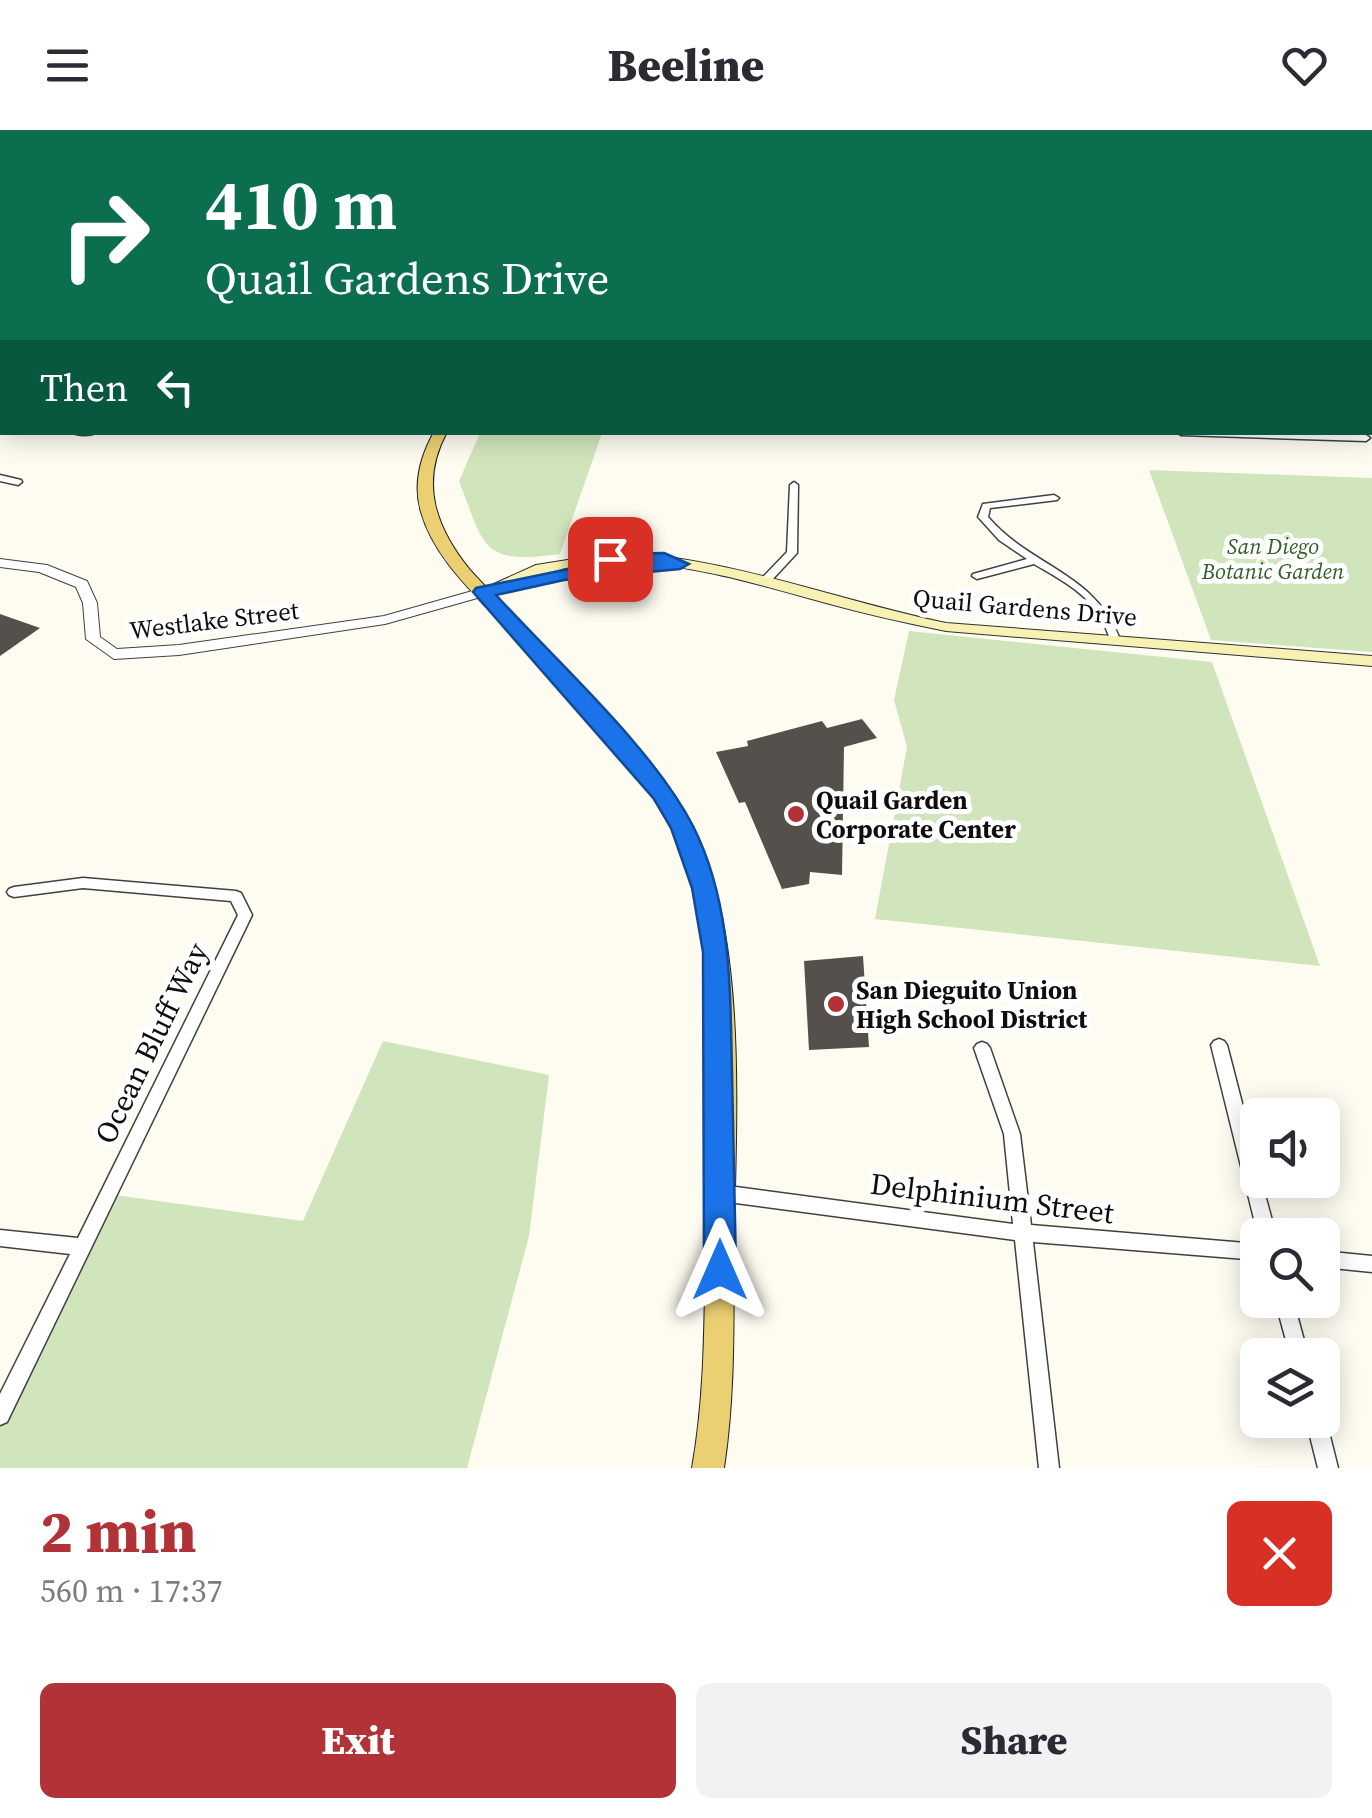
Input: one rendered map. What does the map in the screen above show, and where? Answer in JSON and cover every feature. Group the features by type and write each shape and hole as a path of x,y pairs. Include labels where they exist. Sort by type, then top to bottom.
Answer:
{"main road":[{"path":"439,435 424,476 428,512 455,559 639,763 682,828 704,888 716,952 721,1193 718,1417 708,1468"},
{"name":"Quail Gardens Drive","path":"483,592 564,575 680,564 767,579 912,622 1372,661"}],"street":[{"path":"1274,435 1366,438"},
{"path":"0,478 18,482"},
{"path":"767,579 781,570 792,553 794,485"},
{"path":"1054,498 986,506 983,517 1004,540 1097,602 1110,620 1115,638"},
{"path":"977,576 1036,560"},
{"name":"Westlake Street","path":"0,563 42,568 82,584 90,603 93,639 114,654 178,650 355,626 483,592"},
{"name":"Ocean Bluff Way","path":"0,1415 245,915 236,896 83,883 14,892"},
{"path":"1218,1044 1264,1218"},
{"path":"982,1048 1012,1134 1048,1468"},
{"name":"Delphinium Street","path":"721,1193 1024,1233 1240,1251"},
{"path":"0,1238 82,1247"},
{"path":"1340,1261 1372,1264"},
{"path":"1320,1438 1328,1468"}],"green space":[{"path":"479,435 601,435 560,554 515,557 490,547 459,481"},
{"name":"San Diego Botanic Garden","path":"1149,470 1372,478 1372,652 1211,640"},
{"path":"909,631 1212,662 1320,966 875,919 907,747 894,700"},
{"path":"383,1041 549,1075 529,1236 467,1468 0,1468 0,1412 108,1194 303,1221"}],"building":[{"path":"0,614 40,628 0,656"},
{"name":"Quail Garden Corporate Center","path":"862,719 877,738 844,747 842,875 810,872 809,884 782,889 745,802 739,803 716,752 748,746 747,741 822,721 827,728"},
{"name":"San Dieguito Union High School District","path":"863,956 869,1047 809,1050 804,961"}],"place":[{"name":"Quail Garden Corporate Center","path":"796,814"},
{"name":"San Dieguito Union High School District","path":"836,1004"}],"route":[{"path":"610,559 664,558 680,564 564,575 483,592 663,796 682,828 704,888 716,952 720,1270"}]}
